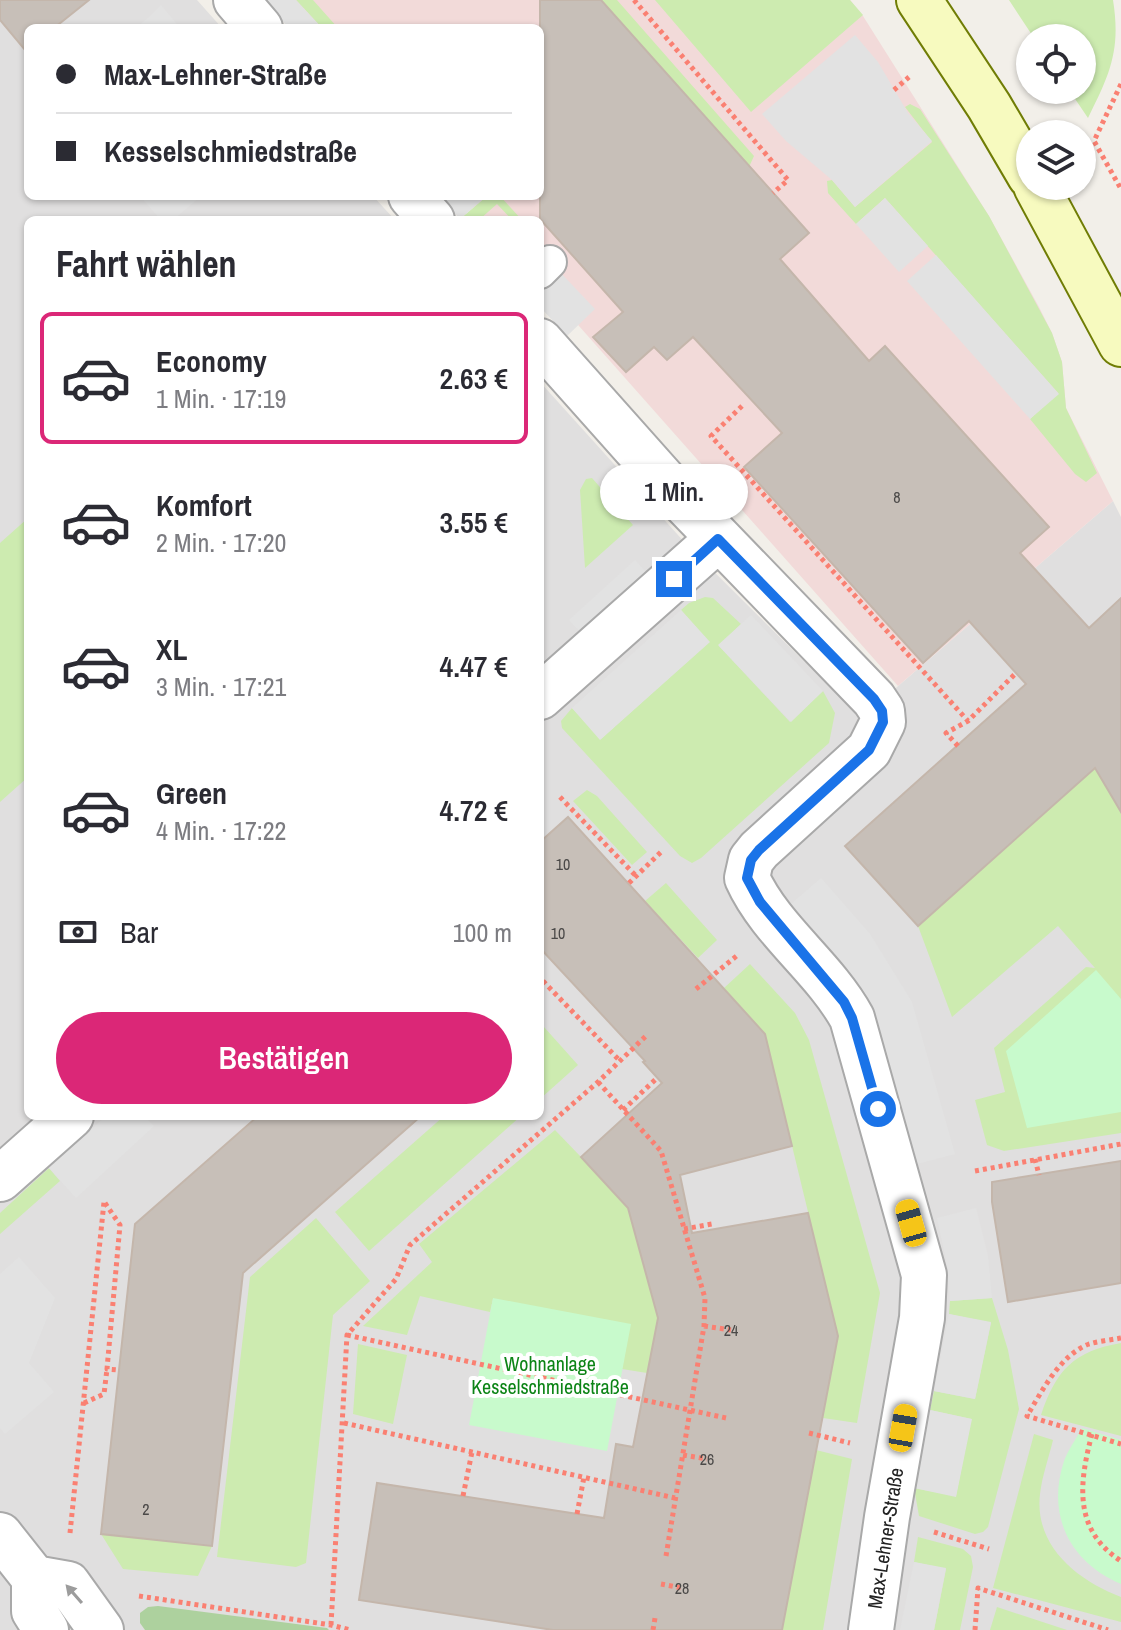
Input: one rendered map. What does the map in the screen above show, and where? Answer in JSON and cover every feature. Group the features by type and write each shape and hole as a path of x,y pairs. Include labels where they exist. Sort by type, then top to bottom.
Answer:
{"main road":[{"path":"919,0 1016,152"},
{"path":"1044,200 1121,344"}],"street":[{"path":"236,0 257,24"},
{"path":"414,200 428,216"},
{"name":"Max-Lehner-Straße","path":"544,345 718,539 874,699 882,711 883,722 869,750 759,850 751,860 747,878 760,902 833,988 852,1018 924,1275 922,1318 887,1517 871,1630"},
{"path":"544,693 718,539"},
{"path":"0,1179 66,1120"},
{"path":"0,1535 34,1578 34,1611 46,1630"},
{"path":"34,1578 68,1584 101,1630"}],"path":[{"path":"634,0 788,180 773,193"},
{"path":"894,90 914,73"},
{"path":"1121,84 1094,141 1121,189"},
{"path":"742,406 711,436 968,721"},
{"path":"958,746 946,733 968,721 1016,673"},
{"path":"560,797 636,876"},
{"path":"629,883 661,852"},
{"path":"696,989 748,946"},
{"path":"544,982 620,1062"},
{"path":"331,1625 347,1335 396,1279 410,1245 598,1082 648,1034"},
{"path":"623,1110 657,1078"},
{"path":"598,1082 661,1151 705,1298 704,1326 666,1556"},
{"path":"975,1171 1121,1144"},
{"path":"1035,1159 1039,1175"},
{"path":"69,1542 104,1202 120,1225 107,1369 104,1394 84,1403"},
{"path":"684,1229 712,1224"},
{"path":"704,1326 731,1330"},
{"path":"347,1335 726,1418"},
{"path":"1121,1338 1088,1344 1065,1361 1027,1416 1121,1444"},
{"path":"107,1369 119,1370"},
{"path":"344,1423 675,1498"},
{"path":"809,1433 852,1443"},
{"path":"1092,1434 1083,1467 1081,1498 1090,1531 1110,1554 1121,1561"},
{"path":"463,1496 472,1452"},
{"path":"683,1455 707,1459"},
{"path":"577,1514 584,1477"},
{"path":"932,1531 989,1549"},
{"path":"661,1584 682,1588"},
{"path":"975,1630 978,1588 1108,1630"},
{"path":"136,1596 350,1630"},
{"path":"653,1630 655,1618"}],"shaded area":[{"path":"0,0 197,0 218,24 24,24 24,200 377,200 391,216 24,216 24,1120 544,1120 544,386 687,545 861,718 1113,501 1121,517 1121,1630 0,1630"},
{"path":"263,0 296,0 318,24 285,24"},
{"path":"289,0 850,0 989,216 1039,307 1062,362 1066,408 1113,501 898,686 544,287 544,216 481,216 467,200 544,200 544,24 310,24"},
{"path":"161,5 177,24 141,24"},
{"path":"855,35 878,62 908,113 932,141 855,207 832,180 786,141 762,114"},
{"path":"885,198 928,246 899,272 856,224"},
{"path":"144,200 196,200 178,216 158,216"},
{"path":"443,200 482,200 464,216 457,216"},
{"path":"544,255 595,309 567,336 544,311"},
{"path":"936,255 1059,394 1030,419 907,281"},
{"path":"635,560 646,572 580,632 569,620"},
{"path":"681,610 710,642 600,740 572,708"},
{"path":"751,615 823,691 791,722 718,645"},
{"path":"821,878 870,934 912,1002 955,1154 917,1164 874,1012 839,960 791,904"},
{"path":"102,1120 148,1120 154,1126 76,1198 49,1168"},
{"path":"976,1208 988,1256 992,1298 950,1301 937,1218"},
{"path":"19,1257 55,1298 29,1363 54,1392 5,1434 0,1428 0,1274"},
{"path":"949,1314 991,1322 975,1399 934,1391"},
{"path":"930,1410 972,1419 956,1497 914,1488"},
{"path":"914,1562 946,1568 934,1630 900,1630"}],"green space":[{"path":"296,0 313,0 334,24 318,24"},
{"path":"601,0 617,0 754,156 749,167"},
{"path":"655,0 850,0 863,15 751,112"},
{"path":"1009,0 1113,0 1116,33 1112,61 1096,101 1096,24 1025,24"},
{"path":"910,104 920,109 989,216 1052,333 1062,362 1066,408 1097,473 1086,482 1075,474 1030,419 1058,393 885,198 856,224 828,193 827,181 832,180 855,207 932,142 905,107"},
{"path":"1078,104 1095,104 1088,118"},
{"path":"482,200 504,200 518,216 508,216 497,204 484,216 464,216"},
{"path":"592,478 633,525 585,568 580,490 586,479"},
{"path":"24,522 24,781 0,802 0,543"},
{"path":"705,597 713,598 741,624 719,646 790,722 823,691 835,713 829,743 692,863 680,856 562,728 561,721 572,708 601,739 709,642 681,610"},
{"path":"1121,745 1121,792 1113,798 1121,812 1121,1133 1004,1151 987,1145 975,1100 1005,1092 994,1048 1086,967 1095,968 1058,926 952,1017 918,926"},
{"path":"587,790 597,796 647,852 632,865 573,801"},
{"path":"666,883 717,940 698,958 645,901"},
{"path":"750,964 795,1013 809,1040 880,1293 857,1423 823,1418 838,1336 765,1034 724,988"},
{"path":"1096,970 1121,999 1121,1112 1027,1128 1006,1051"},
{"path":"544,1027 578,1065 544,1095"},
{"path":"439,1120 516,1120 369,1251 335,1212"},
{"path":"555,1130 581,1157 638,1177 684,1326 657,1321 647,1373 622,1369 630,1325 493,1299 490,1312 420,1296 407,1335 363,1326 432,1262 419,1244"},
{"path":"49,1168 60,1181 0,1234 0,1213"},
{"path":"316,1218 370,1281 333,1315 306,1563 296,1567 217,1557 250,1277"},
{"name":"Wohnanlage Kesselschmiedstraße","path":"493,1298 631,1324 607,1451 469,1425"},
{"path":"992,1298 1008,1350 1019,1409 988,1527 975,1534 919,1516 914,1488 956,1496 971,1419 930,1410 934,1391 975,1399 991,1323 949,1314 950,1301"},
{"path":"1121,1343 1121,1436 1041,1415 1053,1386 1069,1365 1091,1351"},
{"path":"358,1344 407,1355 393,1424 353,1414"},
{"path":"1082,1428 1121,1440 1121,1584 1103,1575 1076,1550 1061,1518 1059,1481 1066,1457"},
{"path":"1034,1434 1053,1440 1040,1494 1044,1530 1051,1545 1074,1571 1121,1597 1121,1622 993,1588"},
{"path":"816,1450 852,1459 823,1630 782,1630"},
{"path":"101,1534 212,1546 198,1576 123,1569"},
{"path":"918,1537 963,1549 971,1556 973,1567 960,1630 934,1630 946,1569 914,1562"},
{"path":"148,1607 329,1630 145,1630 140,1623 140,1613"},
{"path":"997,1607 1067,1630 990,1630"}],"building":[{"path":"0,0 89,0 59,24 24,24 24,49 0,20"},
{"path":"540,0 601,0 809,233 780,259 869,361 885,346 1049,527 1020,553 1089,628 1121,598 1121,812 1095,768 918,926 845,846 1026,684 969,621 923,663 744,467 782,433 693,337 667,360 654,347 626,372 593,337 623,312 544,223 544,216 540,216 540,200 544,200 544,24 540,24"},
{"path":"568,817 765,1034 792,1146 680,1175 692,1233 808,1213 838,1336 782,1630 553,1630 359,1600 377,1483 604,1518 616,1444 633,1447 658,1318 628,1208 581,1157 662,1083 544,952 544,838"},
{"path":"253,1120 416,1120 243,1273 212,1546 101,1534 135,1224"},
{"path":"1121,1161 1121,1283 1008,1302 992,1202 992,1182"}],"route":[{"path":"674,579 718,539 874,699 882,711 883,722 869,750 759,850 751,860 747,878 760,902 844,1002 852,1018 878,1109"}]}
